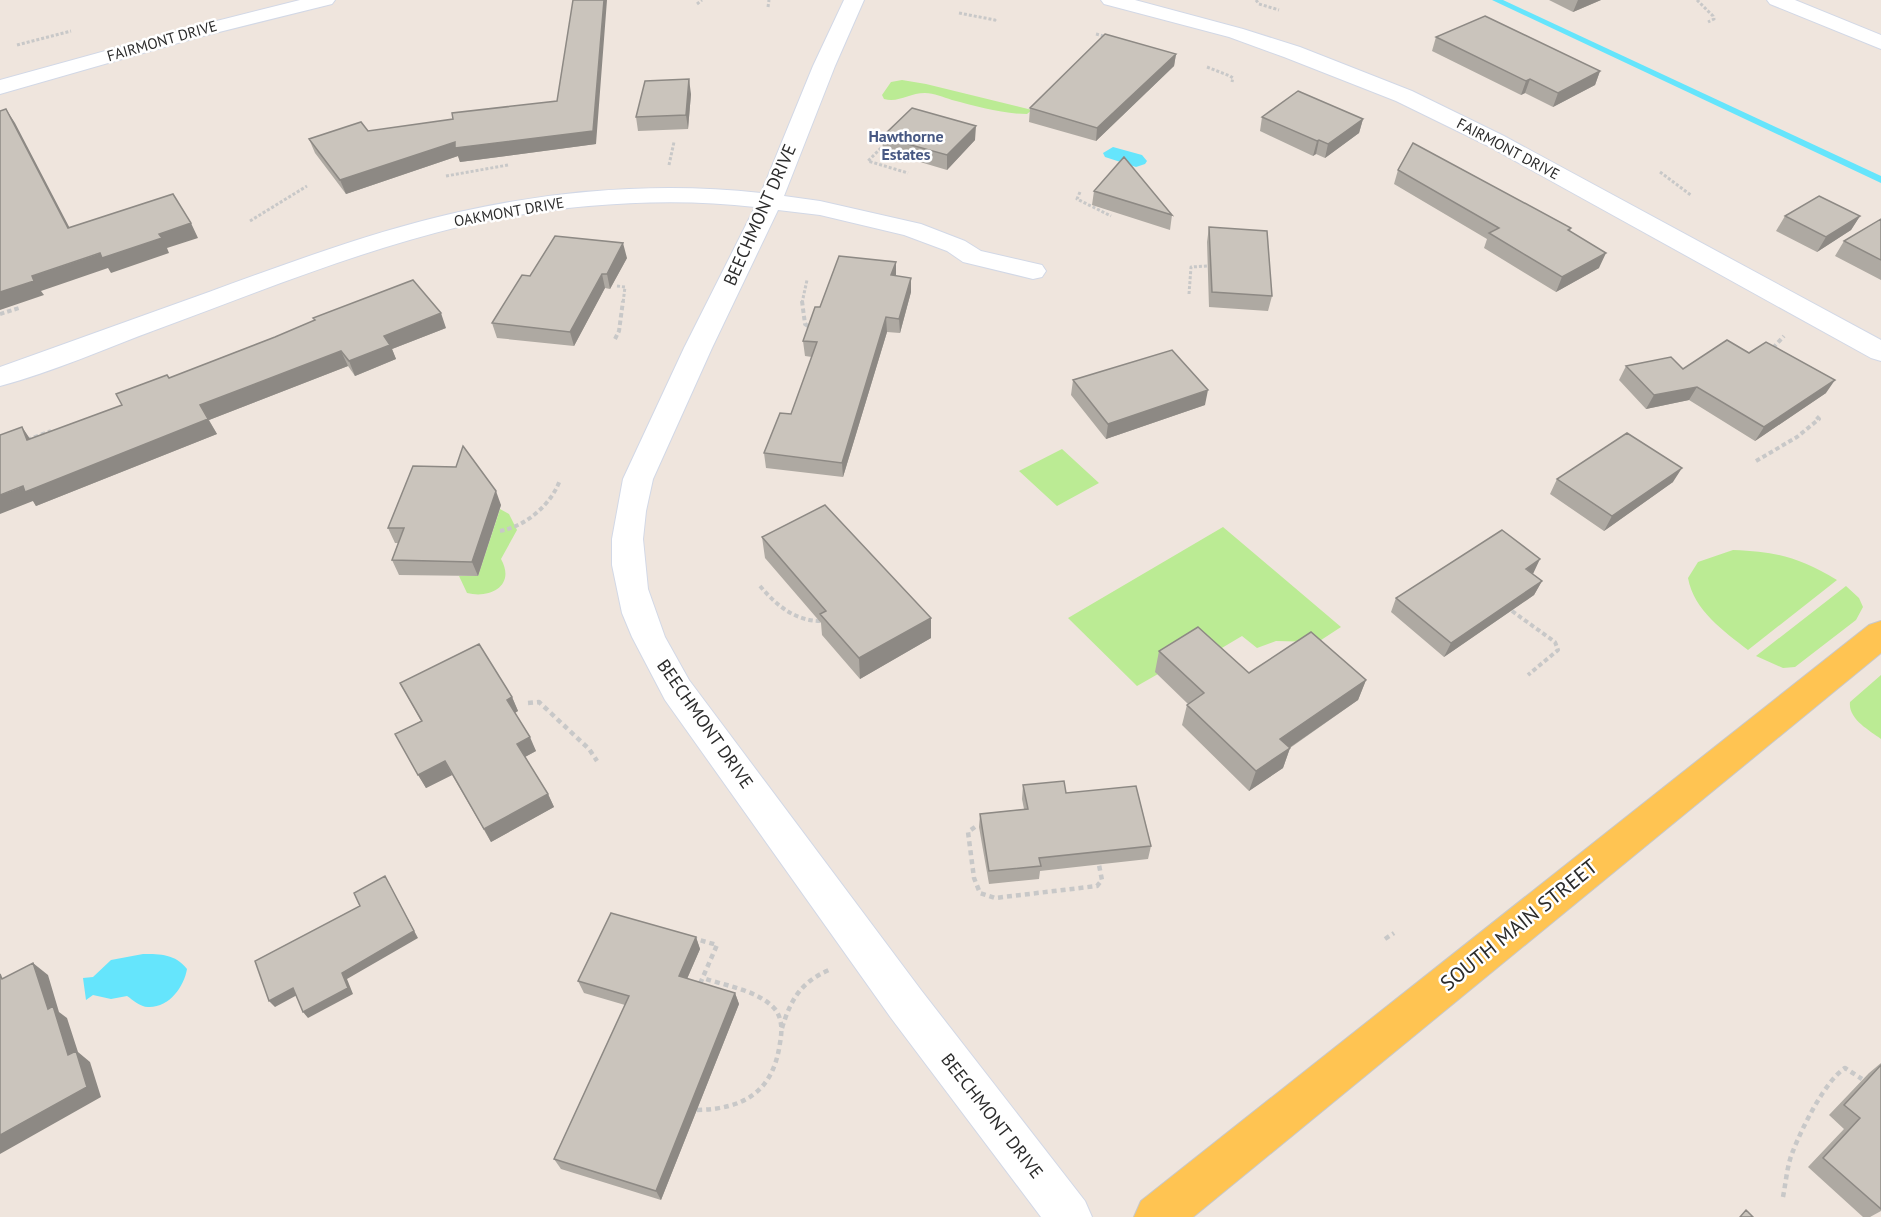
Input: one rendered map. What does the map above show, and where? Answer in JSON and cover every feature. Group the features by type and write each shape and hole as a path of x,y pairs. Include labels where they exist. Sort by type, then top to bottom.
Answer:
{"main road":[{"name":"SOUTH MAIN STREET","path":"1157,1217 1881,634"}],"street":[{"name":"FAIRMONT DRIVE","path":"0,87 192,33 325,0"},
{"name":"BEECHMONT DRIVE","path":"854,0 760,225 698,348 638,479 630,513 626,547 628,571 639,619 677,690 866,950 1069,1217"},
{"name":"FAIRMONT DRIVE","path":"1111,0 1236,33 1292,52 1404,96 1496,141 1881,352"},
{"path":"1777,0 1881,43"},
{"name":"OAKMONT DRIVE","path":"0,377 269,279 385,240 461,219 563,202 663,195 712,195 820,208 912,229 957,246 972,257 1033,271"}],"path":[{"path":"697,4 702,0"},
{"path":"768,7 769,0"},
{"path":"1256,0 1259,4 1279,10"},
{"path":"1697,0 1706,6 1714,17 1714,20 1708,22"},
{"path":"959,13 995,20 993,22"},
{"path":"17,45 71,31"},
{"path":"1096,34 1109,38"},
{"path":"1207,67 1230,76 1233,78 1232,82"},
{"path":"881,148 868,161 908,173"},
{"path":"446,176 508,165"},
{"path":"1659,172 1692,195"},
{"path":"250,221 308,186"},
{"path":"1080,192 1077,199 1092,209 1111,216"},
{"path":"1189,294 1191,267 1207,266"},
{"path":"807,280 802,299 802,314 805,324 814,330"},
{"path":"615,339 619,331 625,287 617,286"},
{"path":"0,314 19,308"},
{"path":"1769,352 1789,331"},
{"path":"1756,460 1775,447 1801,436 1819,419 1816,416"},
{"path":"21,443 51,431"},
{"path":"500,531 521,524 558,489 560,480"},
{"path":"760,586 776,605 786,612 818,622 826,621"},
{"path":"1512,611 1555,642 1558,650 1528,675"},
{"path":"528,703 539,702 589,749 597,761"},
{"path":"975,827 968,832 974,878 980,893 995,898 1097,886 1102,880 1098,864"},
{"path":"1385,939 1394,933"},
{"path":"687,936 717,945 696,992"},
{"path":"782,1029 789,1005 797,989 811,978 842,965 866,950"},
{"path":"697,1110 719,1111 736,1106 751,1097 765,1084 775,1069 781,1051 782,1029 780,1015 773,1007 756,997 703,978"},
{"path":"1783,1197 1792,1152 1836,1074 1845,1068 1862,1080"}],"green space":[{"path":"902,80 1032,110 1027,114 999,111 928,93 919,93 894,100 884,99 882,95 891,82"},
{"path":"1062,449 1099,483 1057,506 1019,471"},
{"path":"500,509 509,514 517,530 501,559 505,568 503,583 492,592 467,593 459,576 478,576"},
{"path":"1223,527 1341,627 1318,642 1276,641 1257,648 1242,636 1205,658 1158,674 1137,686 1068,618"},
{"path":"1733,550 1763,552 1787,557 1811,566 1837,580 1748,650 1720,628 1703,610 1691,590 1688,578 1698,562"},
{"path":"1846,586 1859,598 1863,607 1856,620 1795,667 1783,668 1756,656"},
{"path":"1881,675 1881,739 1856,719 1852,714 1850,702"}],"water":[{"path":"1113,147 1142,155 1147,161 1136,167 1105,157 1103,153"},
{"path":"143,954 173,958 187,969 183,983 169,1000 163,1004 145,1007 127,996 111,999 93,995 86,1000 83,978 93,977 111,960"}],"building":[{"path":"573,0 604,0 593,131 455,148 455,142 340,180 309,139 361,122 368,131 453,119 452,113 557,101"},
{"path":"1485,16 1600,71 1558,93 1530,79 1526,81 1436,37"},
{"path":"1105,34 1176,54 1097,128 1030,108"},
{"path":"689,79 686,115 636,117 645,81"},
{"path":"1298,91 1363,119 1328,144 1262,117"},
{"path":"912,108 976,126 947,155 882,137"},
{"path":"6,109 68,228 173,194 191,223 159,234 162,238 102,258 100,253 32,276 34,281 0,292 0,111"},
{"path":"1413,143 1571,228 1568,230 1606,253 1562,277 1489,233 1499,228 1398,170"},
{"path":"1124,157 1172,215 1094,191"},
{"path":"1819,196 1860,216 1826,237 1785,216"},
{"path":"1881,219 1881,260 1844,241"},
{"path":"1209,227 1267,231 1272,296 1212,292"},
{"path":"555,236 623,243 607,274 602,274 570,332 492,323 522,275 530,276"},
{"path":"839,256 896,262 891,275 911,278 899,319 886,317 842,463 764,453 780,413 791,414 817,342 803,341 815,307 820,307"},
{"path":"413,280 441,313 384,336 390,345 349,361 341,351 200,405 208,419 25,492 23,486 0,495 0,435 22,427 27,440 122,405 116,394 167,375 169,378 275,337 315,320 313,318"},
{"path":"1727,340 1749,353 1766,342 1835,380 1764,427 1697,387 1654,395 1626,366 1671,357 1683,369"},
{"path":"1172,350 1208,390 1108,424 1073,380"},
{"path":"1627,433 1682,468 1612,516 1557,479"},
{"path":"463,446 496,491 472,562 392,560 404,528 388,528 413,466 456,467"},
{"path":"825,505 931,618 859,658 820,614 826,611 762,537"},
{"path":"1502,530 1540,559 1526,569 1542,581 1451,643 1396,598"},
{"path":"1198,627 1249,673 1311,632 1366,680 1280,739 1290,748 1256,771 1187,705 1204,693 1159,651"},
{"path":"479,644 512,697 507,700 530,737 517,744 548,794 484,829 445,761 418,775 395,734 422,721 400,683"},
{"path":"1064,781 1066,793 1136,786 1151,846 1039,858 1041,866 989,871 980,814 1028,809 1023,785"},
{"path":"385,876 414,931 342,973 348,988 303,1012 293,988 269,1001 255,961 360,906 354,893"},
{"path":"611,913 696,937 679,976 735,993 656,1191 554,1159 629,996 578,981"},
{"path":"33,963 48,1009 53,1006 68,1055 76,1051 87,1087 0,1135 0,974 2,979"},
{"path":"1881,1065 1881,1209 1823,1158 1860,1118 1844,1105"},
{"path":"1746,1210 1753,1217 1740,1217"}],"waterway":[{"path":"1496,0 1881,180"}],"district":[{"name":"Hawthorne Estates","path":"906,145"}]}
